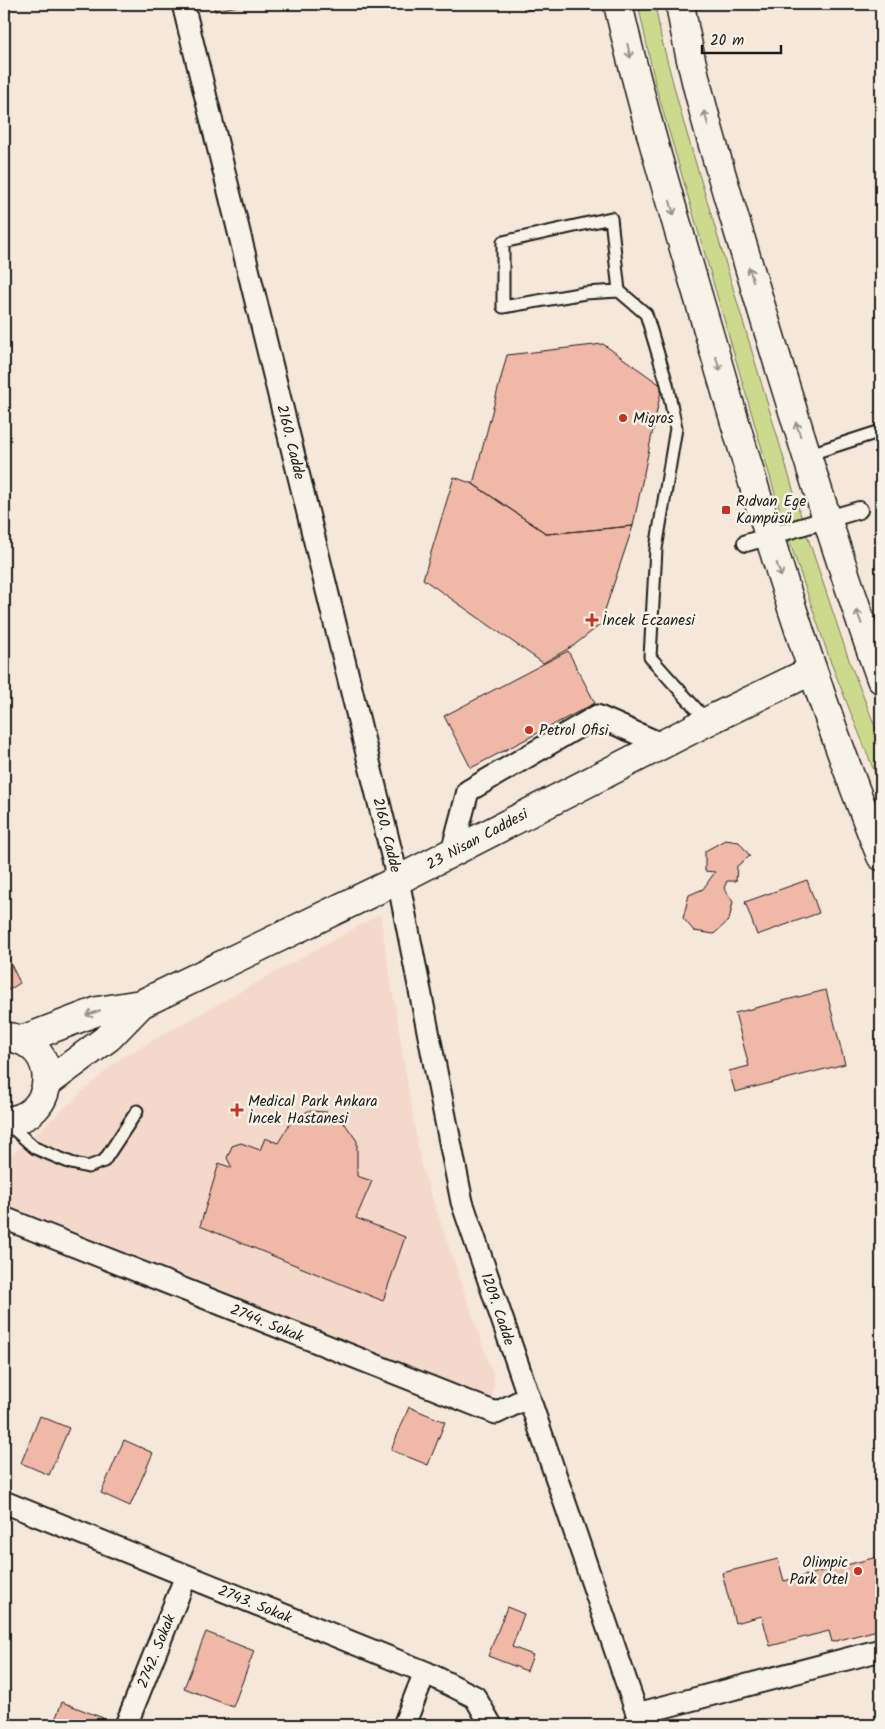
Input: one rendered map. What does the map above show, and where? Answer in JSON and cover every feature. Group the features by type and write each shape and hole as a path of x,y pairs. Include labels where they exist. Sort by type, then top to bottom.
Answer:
{"main road":[{"path":"618,4 641,102 757,540 811,671 881,856"},
{"path":"680,4 700,98 806,455 842,572 881,679"},
{"name":"23 Nisan Caddesi","path":"13,1039 98,1011 141,1004 398,880 661,744 811,671"},
{"name":"23 Nisan Caddesi","path":"47,1083 109,1037 141,1004"},
{"path":"5,1121 18,1119 32,1111 43,1096 47,1083 46,1070 41,1058 33,1047 13,1039"}],"street":[{"name":"2160. Cadde","path":"183,4 398,880"},
{"path":"757,540 859,510"},
{"path":"452,852 468,791 597,716 661,744"},
{"name":"1209. Cadde","path":"398,880 462,1202 639,1720"},
{"name":"2744. Sokak","path":"4,1218 496,1413 529,1397"},
{"name":"2743. Sokak","path":"4,1502 425,1672 475,1697 491,1725"},
{"name":"2742. Sokak","path":"126,1725 186,1576"},
{"path":"639,1720 881,1650"},
{"path":"404,1725 425,1672"}],"lane":[{"path":"619,291 585,293 503,307 503,242 611,218 619,291 646,314 667,384 676,428 656,549 650,657 707,721"},
{"path":"806,455 881,431"},
{"path":"5,1121 36,1148 71,1163 88,1167 104,1162 137,1111"}],"shaded area":[{"name":"Medical Park Ankara İncek Hastanesi","path":"380,914 421,1165 494,1378 492,1399 4,1204 5,1161 119,1059"}],"green space":[{"path":"638,4 655,4 661,37 682,117 804,526 850,663 881,741 881,788 831,663 786,531 656,87"}],"building":[{"path":"214,4 246,4 215,11"},
{"path":"523,4 549,4 525,11"},
{"path":"603,344 662,386 633,526 547,534 473,484 507,355"},
{"path":"454,477 473,484 547,534 633,526 600,625 573,646 543,663 423,579"},
{"path":"568,651 595,703 471,768 444,716"},
{"path":"725,840 739,842 750,856 737,866 736,881 727,881 724,888 733,902 729,920 714,934 694,931 683,918 689,895 703,889 715,872 705,871 705,851"},
{"path":"807,880 819,913 757,935 745,902"},
{"path":"4,950 20,983 9,990 4,989"},
{"path":"826,990 845,1064 735,1092 729,1071 749,1066 735,1013"},
{"path":"308,1111 327,1112 345,1124 357,1141 357,1176 372,1181 356,1218 405,1237 383,1301 200,1226 219,1163 232,1168 227,1158 232,1146 241,1143 260,1150 265,1138 278,1143 291,1122"},
{"path":"409,1407 445,1422 428,1465 391,1450"},
{"path":"40,1416 69,1428 49,1475 21,1463"},
{"path":"124,1440 153,1453 130,1506 101,1493"},
{"path":"881,1556 881,1629 832,1642 829,1631 770,1646 762,1616 735,1623 722,1573 778,1559 784,1581"},
{"path":"507,1607 524,1614 512,1647 533,1655 527,1671 488,1656"},
{"path":"206,1632 254,1651 233,1707 184,1688"},
{"path":"62,1702 103,1718 101,1725 53,1725"}],"place":[{"name":"Migros","path":"623,418"},
{"name":"Rıdvan Ege Kampüsü","path":"726,510"},
{"name":"İncek Eczanesi","path":"592,620"},
{"name":"Petrol Ofisi","path":"529,730"},
{"name":"Medical Park Ankara İncek Hastanesi","path":"237,1110"},
{"name":"Olimpic Park Otel","path":"858,1571"}]}
